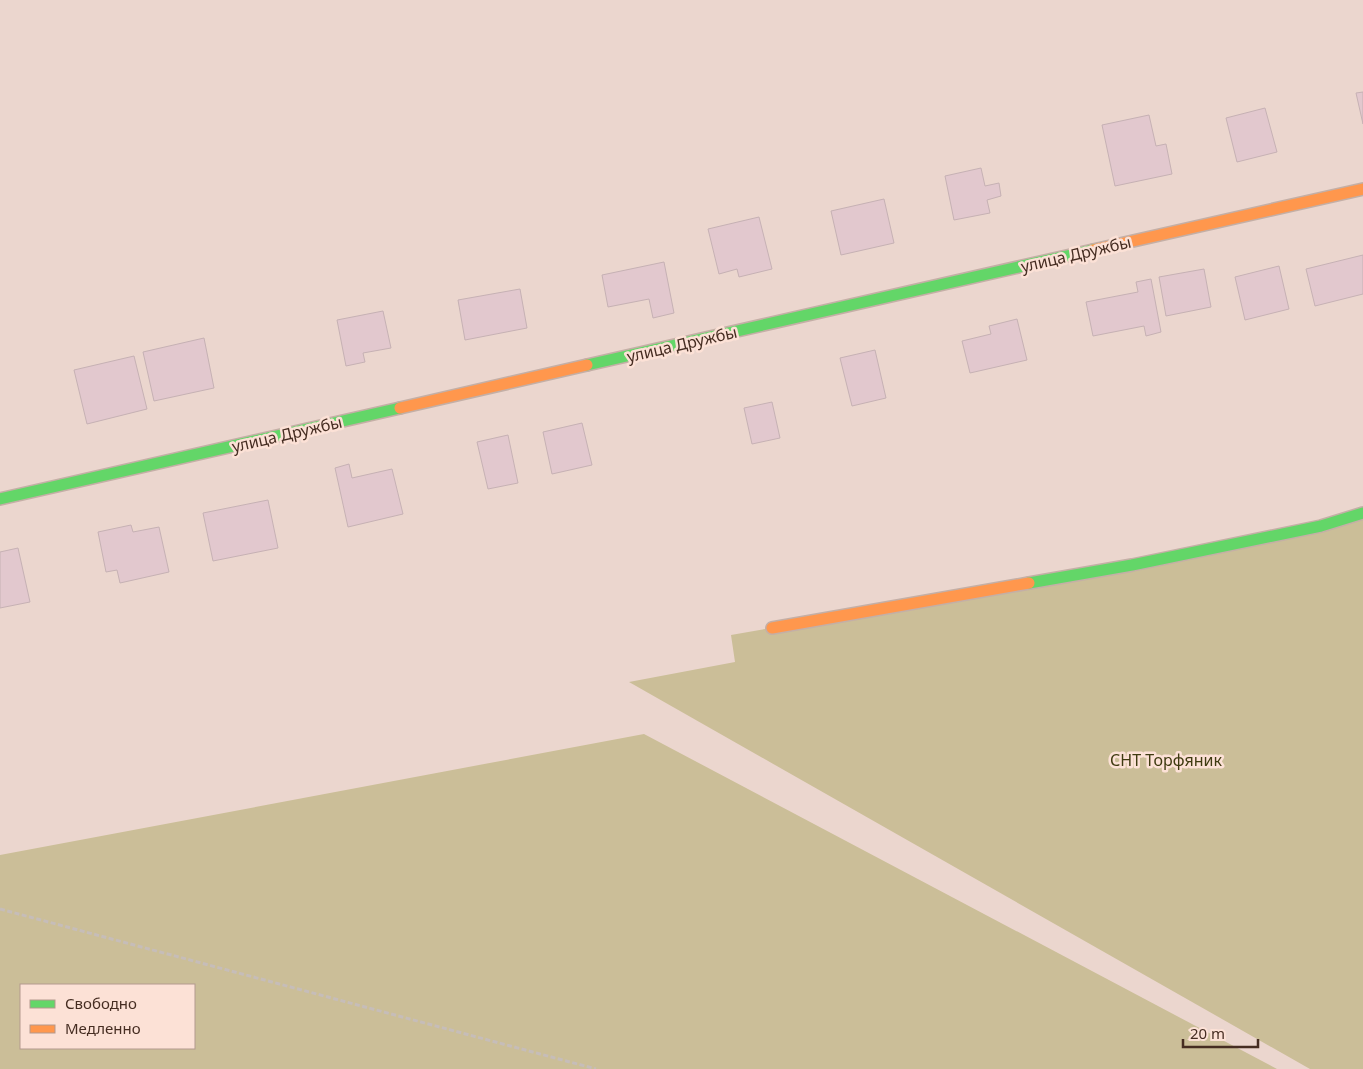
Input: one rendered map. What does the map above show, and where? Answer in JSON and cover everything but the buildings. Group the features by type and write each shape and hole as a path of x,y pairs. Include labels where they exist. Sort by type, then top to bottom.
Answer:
{"street":[{"name":"улица Дружбы","path":"0,499 1363,189"},
{"path":"772,628 1132,565 1320,526 1363,513"}],"path":[{"path":"0,909 596,1069"}],"green space":[{"name":"СНТ Торфяник","path":"1363,513 1363,1069 1310,1069 629,682 735,662 731,635 1132,565"},
{"path":"644,734 1277,1069 0,1069 0,855"}],"traffic: fast":[{"path":"587,365 1093,250"},
{"path":"0,499 400,408"},
{"path":"1029,583 1132,565 1321,526 1363,513"}],"traffic: slow":[{"path":"1093,250 1363,189"},
{"path":"400,408 587,365"},
{"path":"772,628 1029,583"}]}
